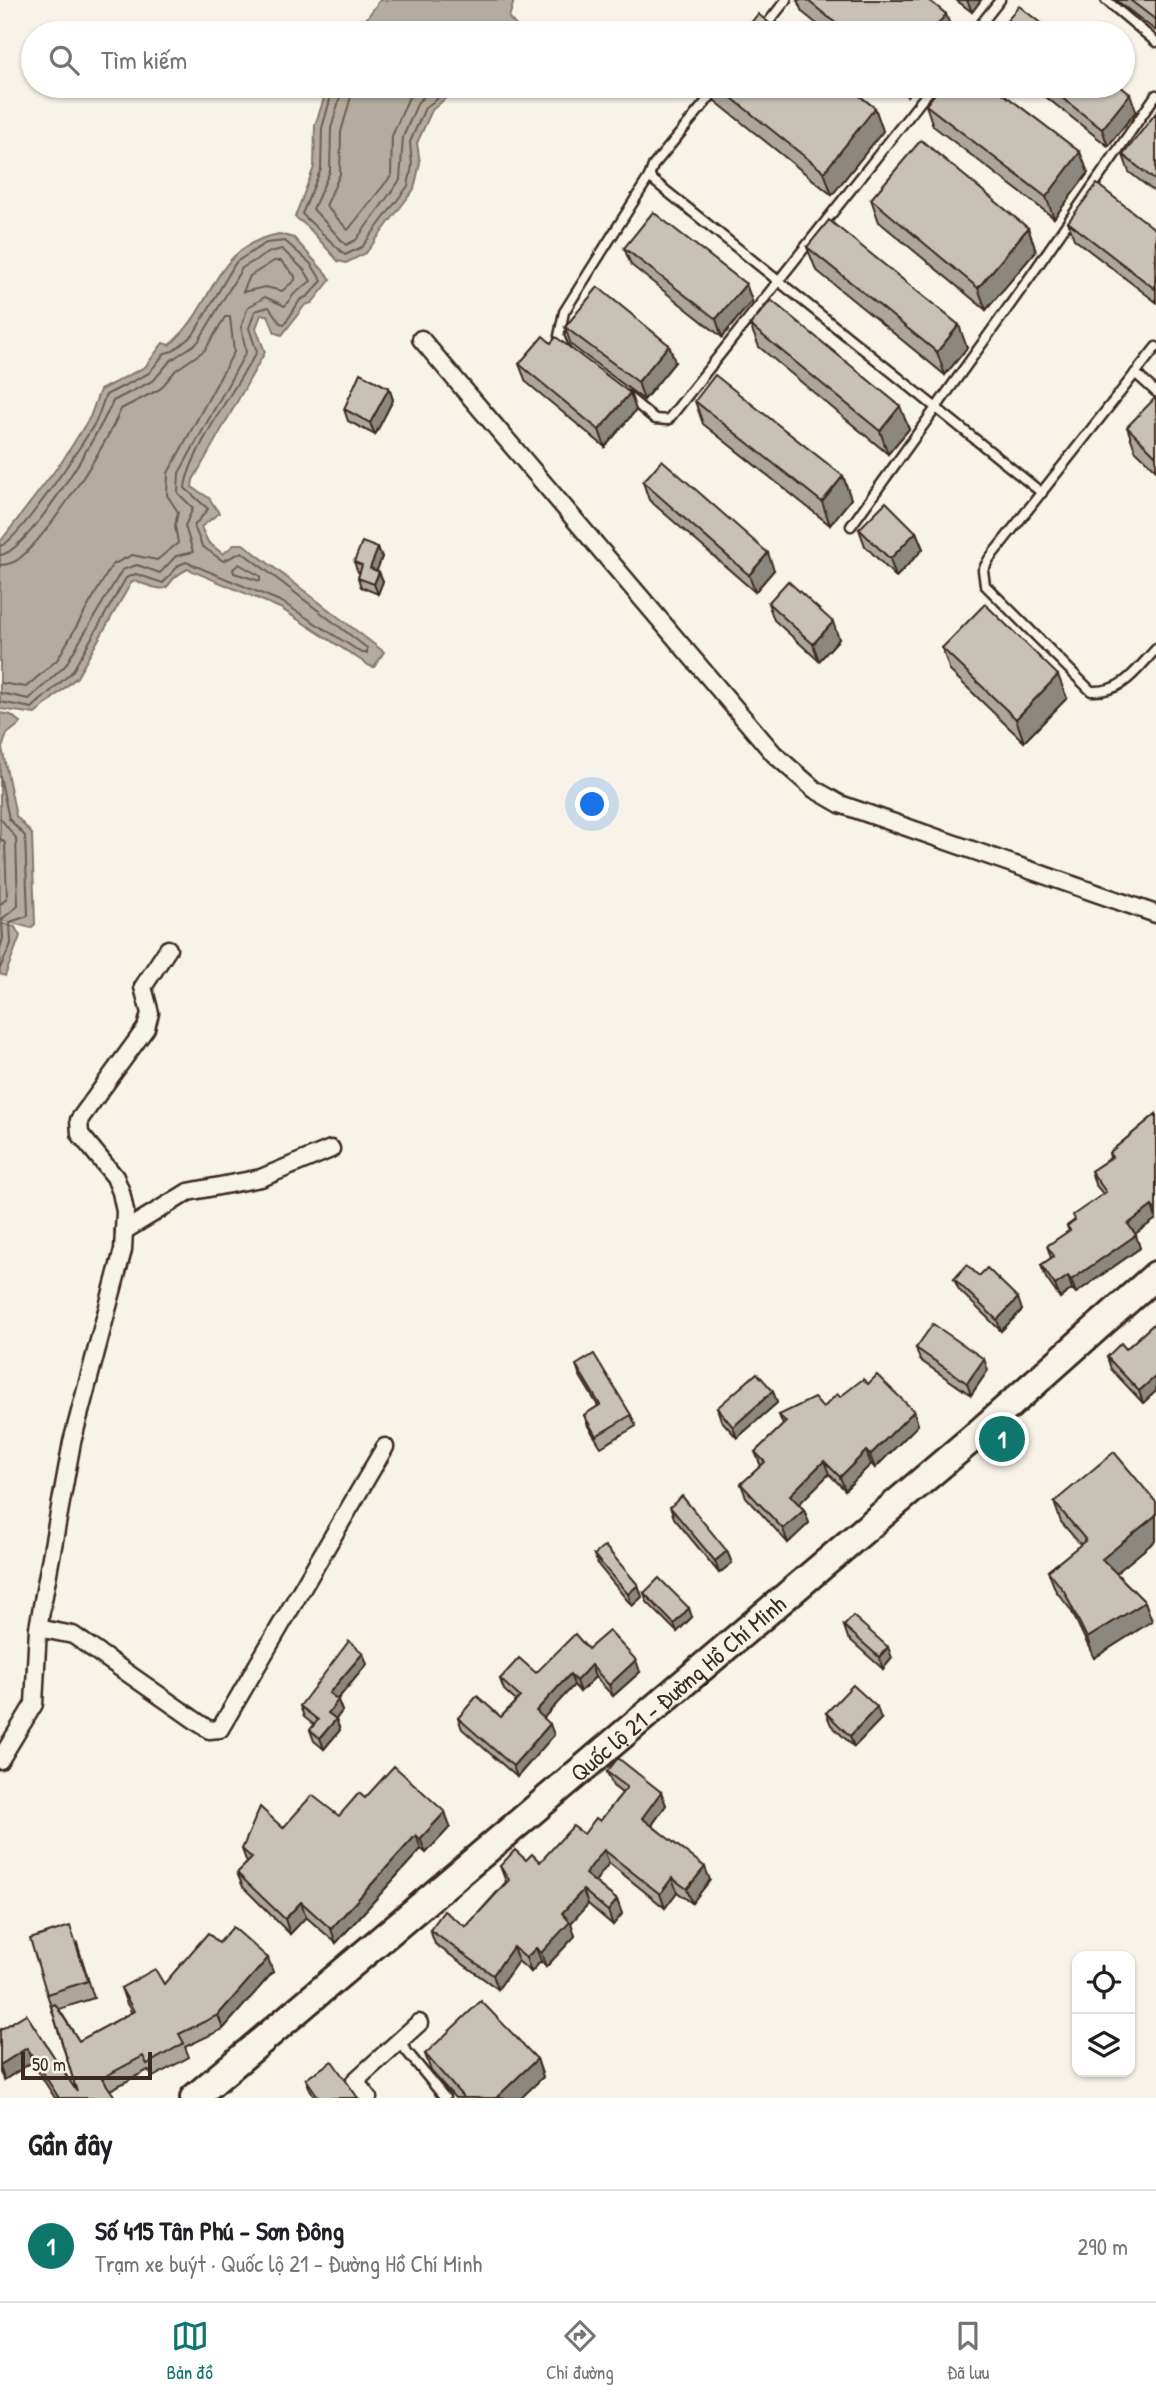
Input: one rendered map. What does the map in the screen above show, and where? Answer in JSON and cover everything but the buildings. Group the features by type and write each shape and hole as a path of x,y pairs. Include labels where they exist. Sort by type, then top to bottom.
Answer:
{"highway":[{"name":"Quốc lộ 21 - Đường Hồ Chí Minh","path":"194,2098 974,1437 1156,1275"}],"street":[{"path":"421,339 766,745 795,774 840,804 1156,914"},
{"path":"0,1760 34,1704 38,1628 72,1442 123,1250 125,1211 115,1177 79,1134 79,1120 146,1028 150,1013 143,987 168,949"},
{"path":"124,1231 188,1192 261,1178 331,1149"},
{"path":"38,1628 73,1635 209,1730 220,1729 385,1447"},
{"path":"368,2098 355,2081 419,2023"}],"lane":[{"path":"769,21 786,0"},
{"path":"983,21 1000,0"},
{"path":"1106,0 1131,21"},
{"path":"1135,24 1156,42"},
{"path":"851,526 1156,95"},
{"path":"573,355 563,347 559,336 564,312 649,177 653,166 709,98"},
{"path":"614,387 655,419 668,420 924,98"},
{"path":"649,177 1042,493"},
{"path":"1156,347 983,570 985,585 1091,691 1108,692 1123,683 1156,649"},
{"path":"1135,373 1156,392"},
{"path":"398,2042 445,2098"}],"water":[{"path":"380,0 514,0 509,18 512,21 365,21"},
{"path":"324,98 446,98 432,110 417,143 420,163 414,189 366,253 346,263 338,261 308,227 295,217 314,167 315,126"},
{"path":"279,234 294,238 331,279 312,303 305,305 282,335 275,333 268,315 261,315 256,328 265,352 193,480 192,487 209,498 219,513 201,527 208,542 223,554 235,544 243,544 384,652 374,667 370,666 280,608 188,569 164,588 135,581 131,583 77,677 35,714 0,709 0,542 63,460 90,417 100,390 145,367 163,343 169,345 184,330 226,265 239,252 256,241"},
{"path":"0,713 11,715 21,723 7,734 2,748 16,816 32,834 35,924 31,928 0,920"},
{"path":"0,923 15,927 20,936 5,976 0,974"}],"place":[{"name":"Số 415 Tân Phú - Sơn Đông","path":"1002,1439"}]}
